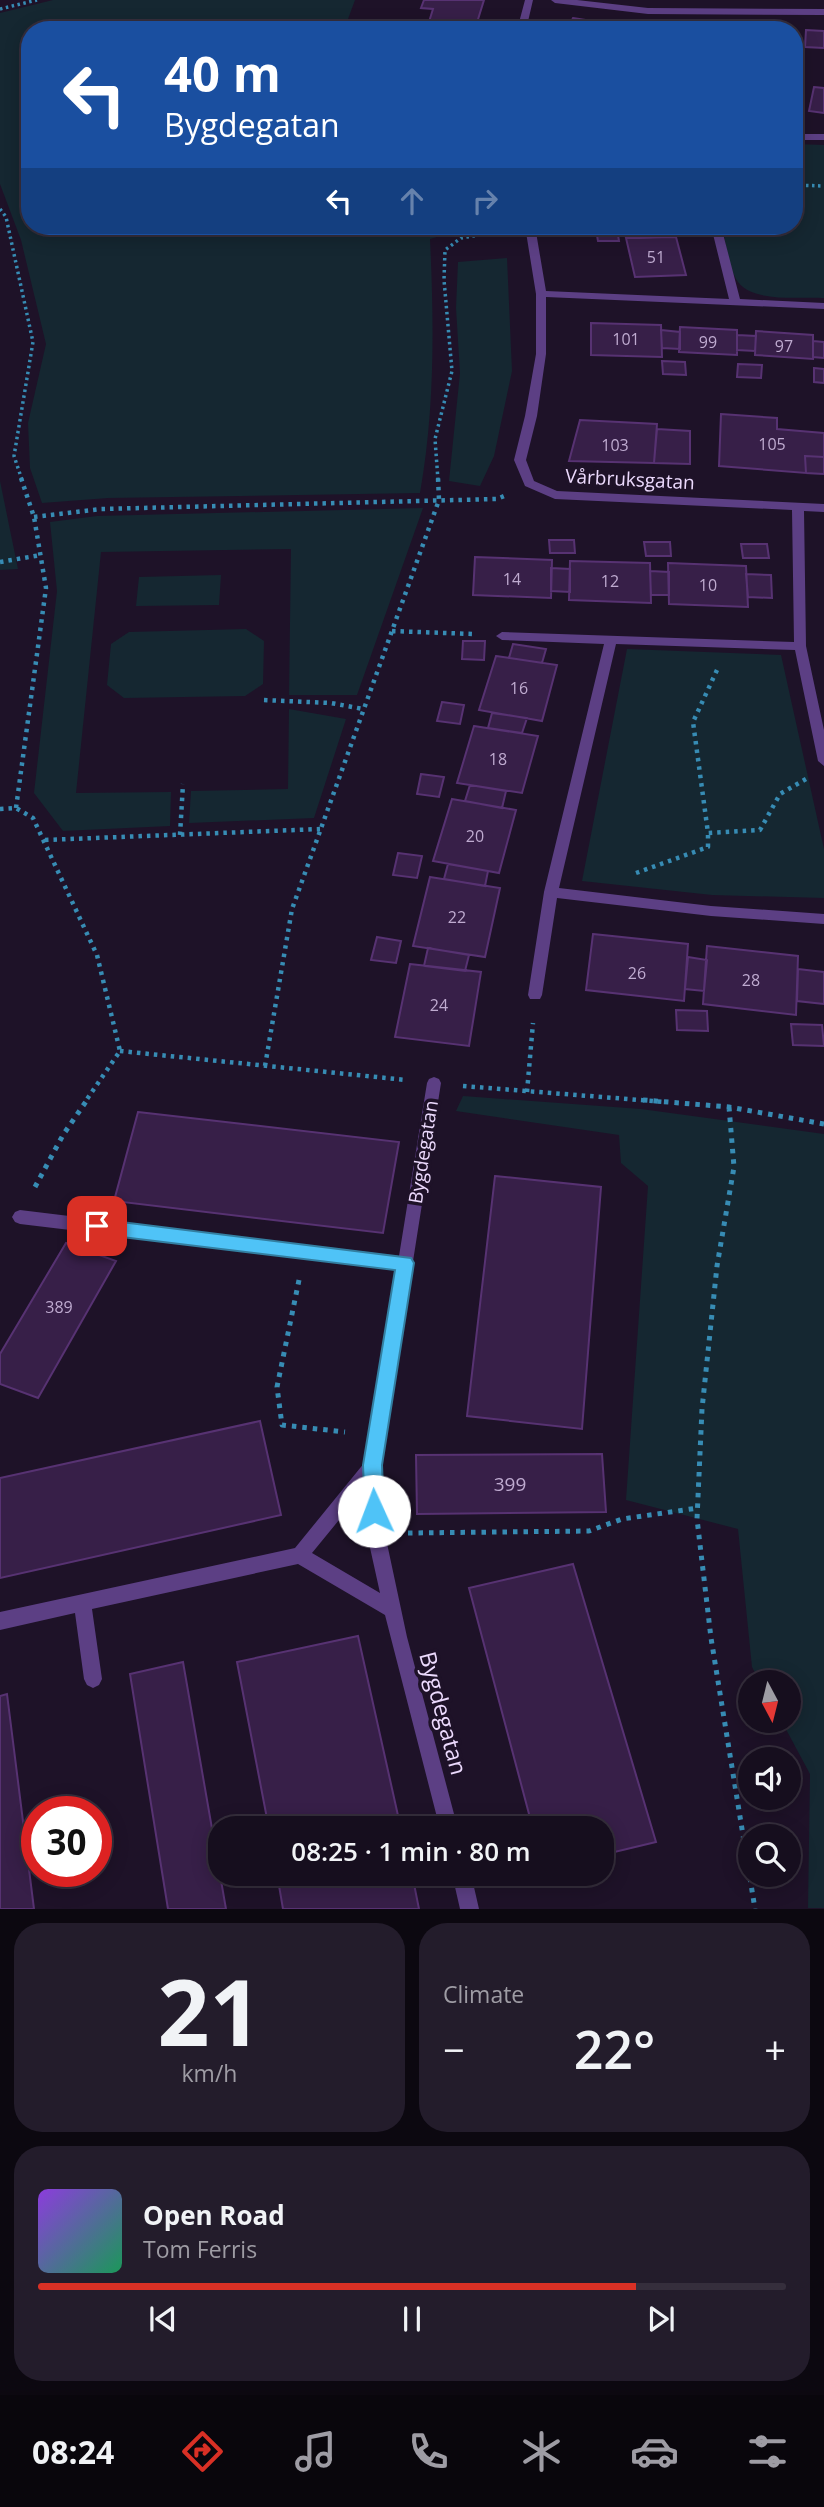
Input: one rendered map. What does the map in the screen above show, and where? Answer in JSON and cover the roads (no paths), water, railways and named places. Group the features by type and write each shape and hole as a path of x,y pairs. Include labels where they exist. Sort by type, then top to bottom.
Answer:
{"street":[{"path":"523,21 529,0"},
{"path":"555,0 648,11 824,12"},
{"path":"803,137 824,137"},
{"path":"531,235 541,294 824,306"},
{"path":"718,235 735,301"},
{"name":"Vårbruksgatan","path":"541,294 541,354 520,460 529,483 555,495 824,508"},
{"path":"798,506 800,646 824,761"},
{"path":"502,635 800,646"},
{"path":"535,995 551,892 611,640"},
{"path":"551,892 711,911 824,919"},
{"name":"Bygdegatan","path":"434,1083 373,1465 376,1534 392,1610 446,1816"},
{"path":"20,1217 405,1263"},
{"path":"0,1621 300,1555 373,1465"},
{"path":"300,1555 392,1610"},
{"path":"82,1602 93,1679"},
{"path":"464,1886 470,1909"}]}
